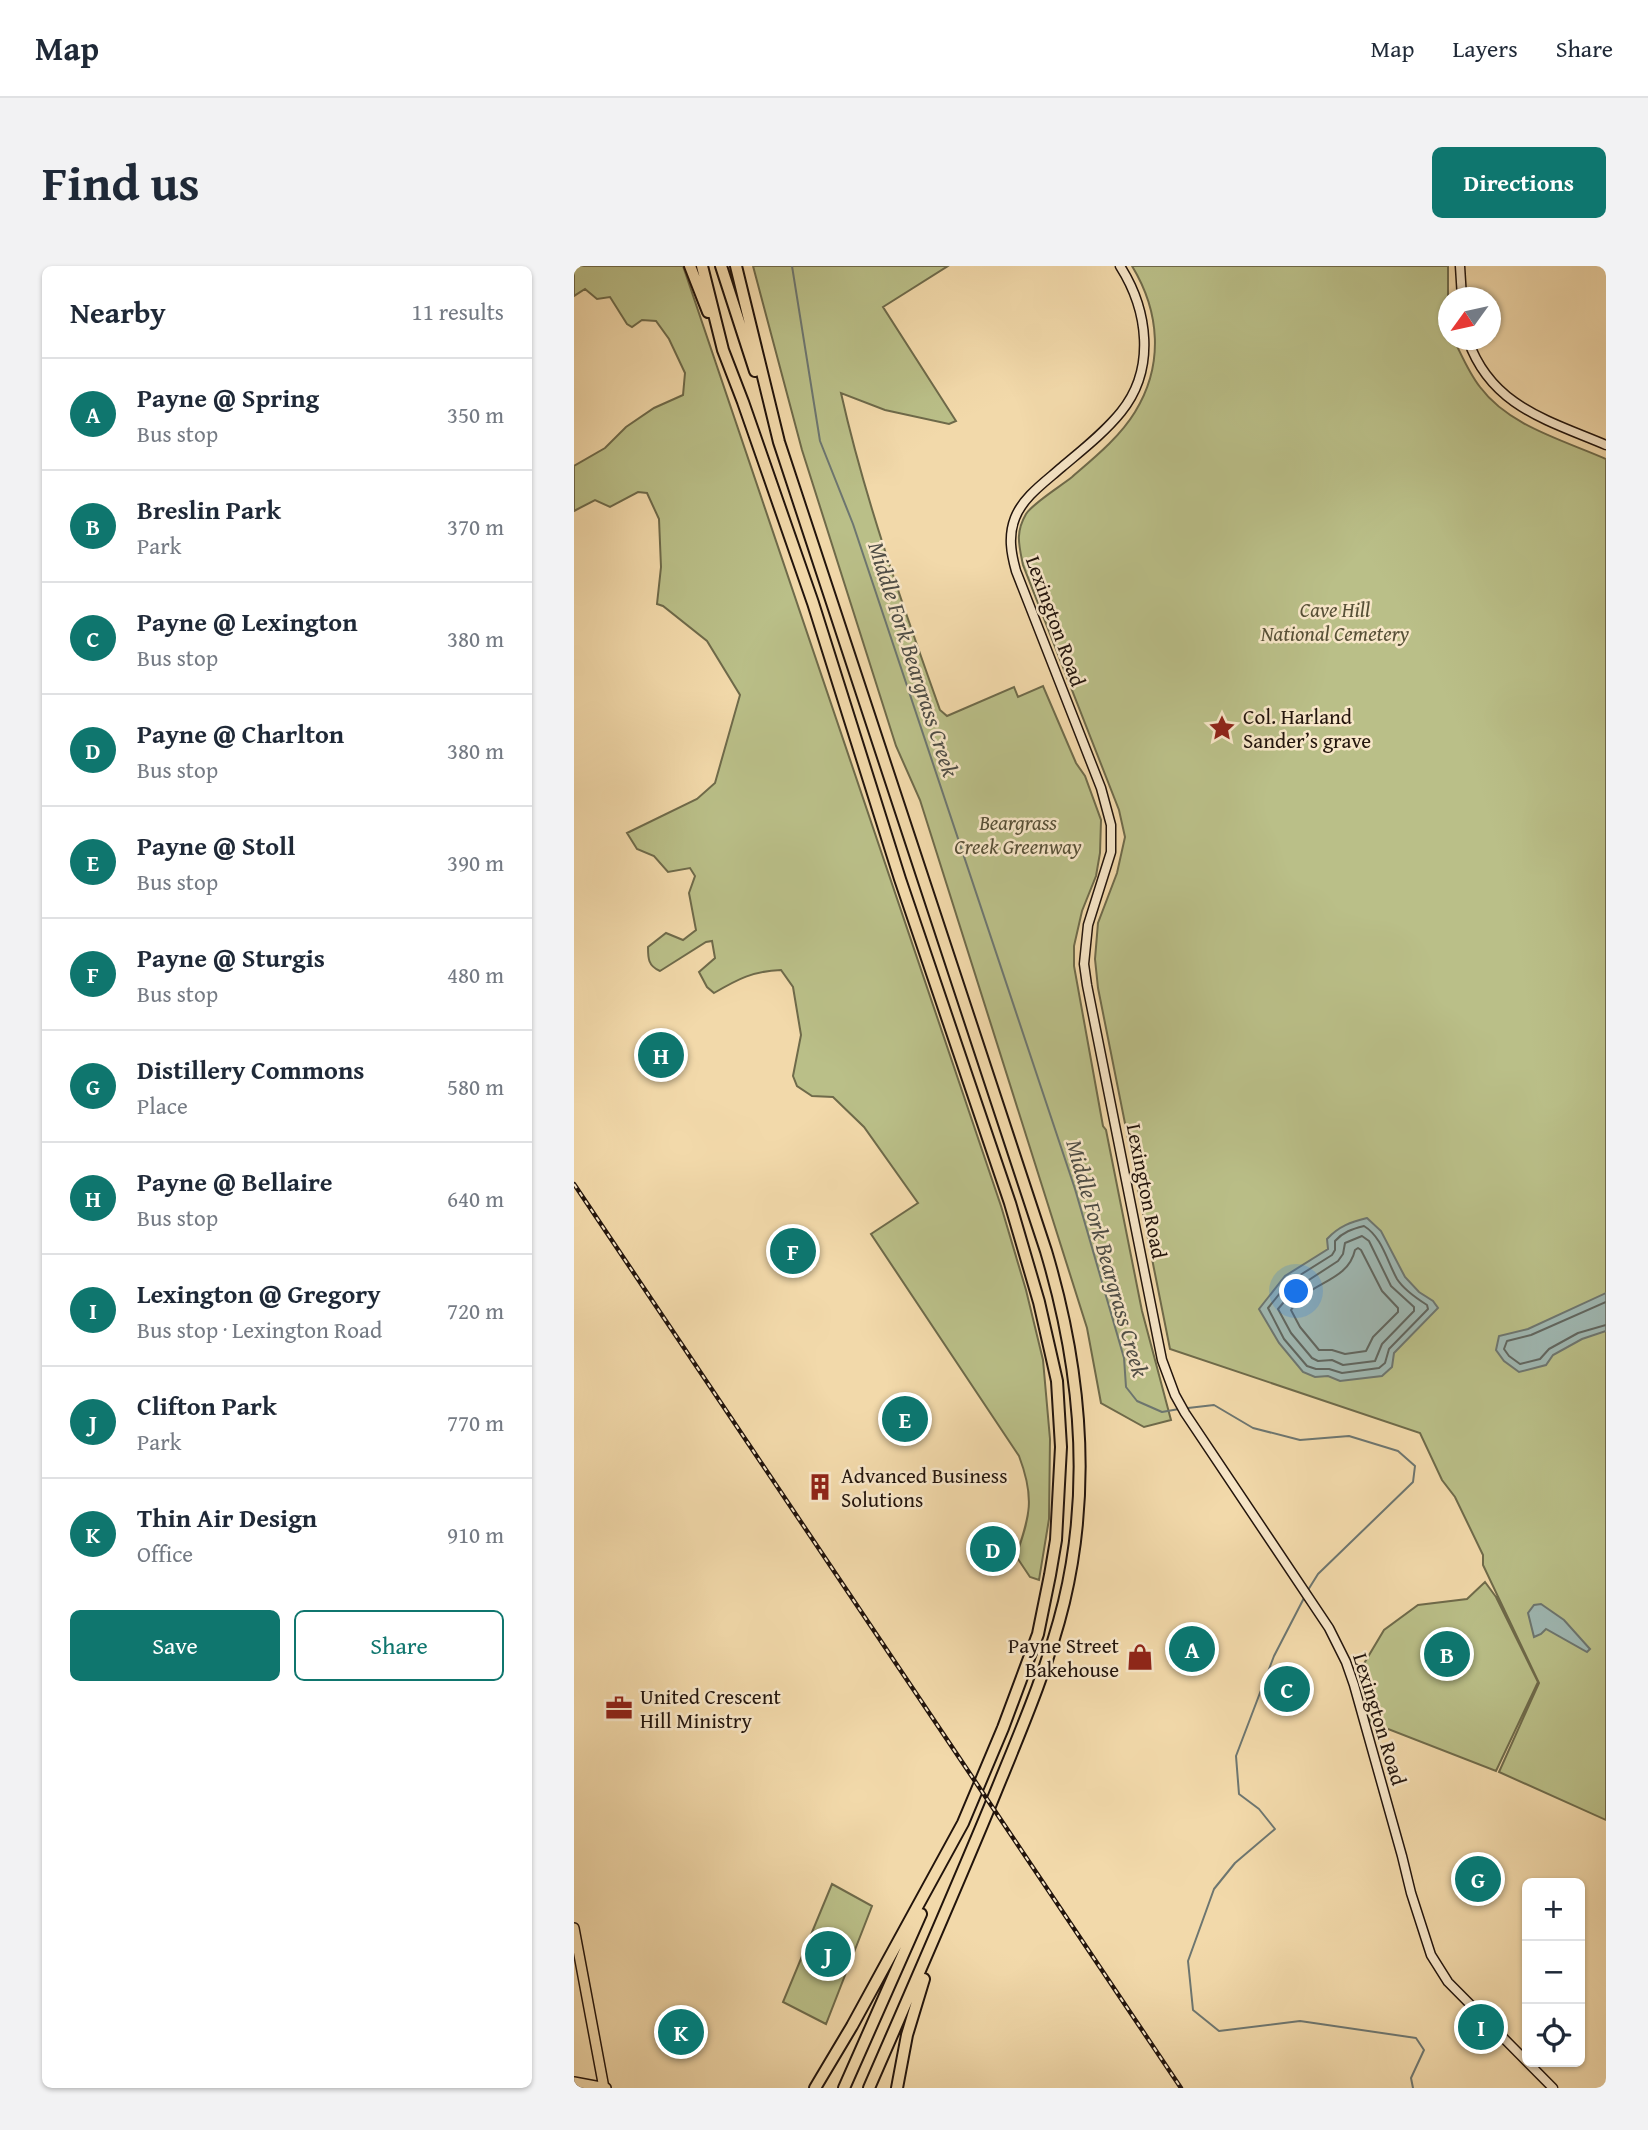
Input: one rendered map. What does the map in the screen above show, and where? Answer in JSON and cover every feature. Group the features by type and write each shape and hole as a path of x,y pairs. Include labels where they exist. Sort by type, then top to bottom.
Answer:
{"highway":[{"path":"690,266 743,401 808,590 900,879 1010,1203 1039,1302 1057,1381 1061,1447 1056,1541 1038,1634 999,1740 964,1823 815,2088"},
{"path":"702,266 723,350"},
{"path":"721,266 1046,1251 1065,1321 1077,1394 1080,1437 1079,1503 1064,1600 1038,1684 952,1898 869,2088"},
{"path":"736,266 772,420"},
{"path":"844,2088 942,1863"},
{"path":"897,2088 913,2011 952,1898"}],"main road":[{"name":"Lexington Road","path":"1120,266 1137,298 1143,323 1143,359 1137,384 1123,410 1108,427 1029,496 1014,519 1010,541 1016,571 1101,789 1111,825 1109,861 1087,934 1084,964 1162,1360 1175,1395 1192,1424 1338,1645 1350,1674 1411,1893 1434,1962 1458,1992 1553,2088"},
{"path":"1460,266 1461,287"},
{"path":"1472,350 1480,368 1506,397 1540,417 1606,445"},
{"path":"574,1928 605,2088 574,2082"}],"green space":[{"path":"574,266 683,266 1001,1206 1026,1290 1043,1360 1050,1439 1049,1519 1039,1580 1030,1577 1016,1556 1029,1507 1027,1484 1019,1456 871,1234 918,1203 864,1127 833,1097 812,1096 797,1086 793,1076 801,1035 793,987 781,970 746,977 714,993 707,987 699,972 715,958 712,941 706,942 660,971 653,967 650,961 648,947 666,933 683,940 696,930 689,893 695,876 690,868 668,872 654,856 637,849 627,833 697,799 715,783 740,695 707,641 657,604 661,567 659,519 647,493 638,492 610,507 595,500 574,511 574,466 605,448 626,427 654,408 683,395 685,373 669,339 656,321 642,320 632,327 627,324 610,297 597,299 585,289 574,296"},
{"name":"Beargrass Creek Greenway","path":"753,266 948,266 883,307 956,421 949,424 885,410 841,393 873,513 940,710 947,716 1014,687 1018,697 1043,686 1076,763 1085,776 1101,820 1096,876 1082,911 1074,946 1074,966 1103,1126 1106,1130 1142,1311 1171,1420 1144,1427 1101,1403 1087,1328 920,800 896,746 802,450"},
{"name":"Cave Hill National Cemetery","path":"1132,266 1448,266 1448,287 1438,287 1438,350 1459,350 1480,387 1492,401 1521,422 1606,459 1606,1820 1499,1772 1539,1683 1483,1565 1483,1555 1420,1433 1170,1349 1098,988 1095,959 1098,923 1117,873 1125,837 1119,810 1023,565 1019,539 1020,527 1026,514 1106,447 1129,421 1144,394 1151,376 1155,339 1153,320"},
{"path":"1485,1582 1496,1597 1538,1682 1496,1771 1370,1722 1356,1677 1384,1630 1418,1605 1467,1599"},
{"path":"832,1884 872,1906 826,2024 783,2002"}],"water":[{"path":"1367,1218 1381,1231 1405,1277 1438,1308 1394,1353 1392,1367 1382,1376 1340,1381 1328,1376 1315,1377 1303,1372 1279,1343 1259,1309 1285,1276 1328,1249 1327,1239 1336,1231"},
{"path":"1606,1293 1606,1331 1582,1339 1553,1355 1546,1365 1519,1372 1504,1361 1496,1350 1499,1336 1528,1329"},
{"path":"1541,1604 1564,1620 1590,1649 1587,1652 1546,1629 1534,1637 1528,1613 1534,1605"}],"waterway":[{"name":"Middle Fork Beargrass Creek","path":"792,266 820,441 853,524 1075,1189 1124,1358 1126,1387 1137,1401 1162,1412 1179,1409"},
{"name":"Middle Fork Beargrass Creek","path":"1188,1408 1214,1405 1253,1428 1300,1440 1349,1436 1398,1451 1415,1466 1413,1482 1318,1574 1308,1590"},
{"name":"Middle Fork Beargrass Creek","path":"1304,1598 1274,1656 1236,1756 1239,1794 1259,1809 1275,1829 1235,1863 1214,1889 1188,1961 1193,2010 1219,2031 1300,2021 1416,2038 1424,2050 1411,2078 1413,2088"}],"railway":[{"path":"574,1184 1181,2088"}],"place":[{"name":"Col. Harland Sander’s grave","path":"1222,728"},
{"name":"Payne @ Bellaire","path":"661,1055"},
{"name":"Payne @ Sturgis","path":"793,1251"},
{"name":"Payne @ Stoll","path":"905,1419"},
{"name":"Advanced Business Solutions","path":"820,1487"},
{"name":"Payne @ Charlton","path":"993,1549"},
{"name":"Payne @ Spring","path":"1192,1649"},
{"name":"Breslin Park","path":"1447,1654"},
{"name":"Payne Street Bakehouse","path":"1140,1657"},
{"name":"Payne @ Lexington","path":"1287,1689"},
{"name":"United Crescent Hill Ministry","path":"619,1708"},
{"name":"Distillery Commons","path":"1478,1879"},
{"name":"Clifton Park","path":"828,1954"},
{"name":"Lexington @ Gregory","path":"1481,2027"},
{"name":"Thin Air Design","path":"681,2032"}]}
